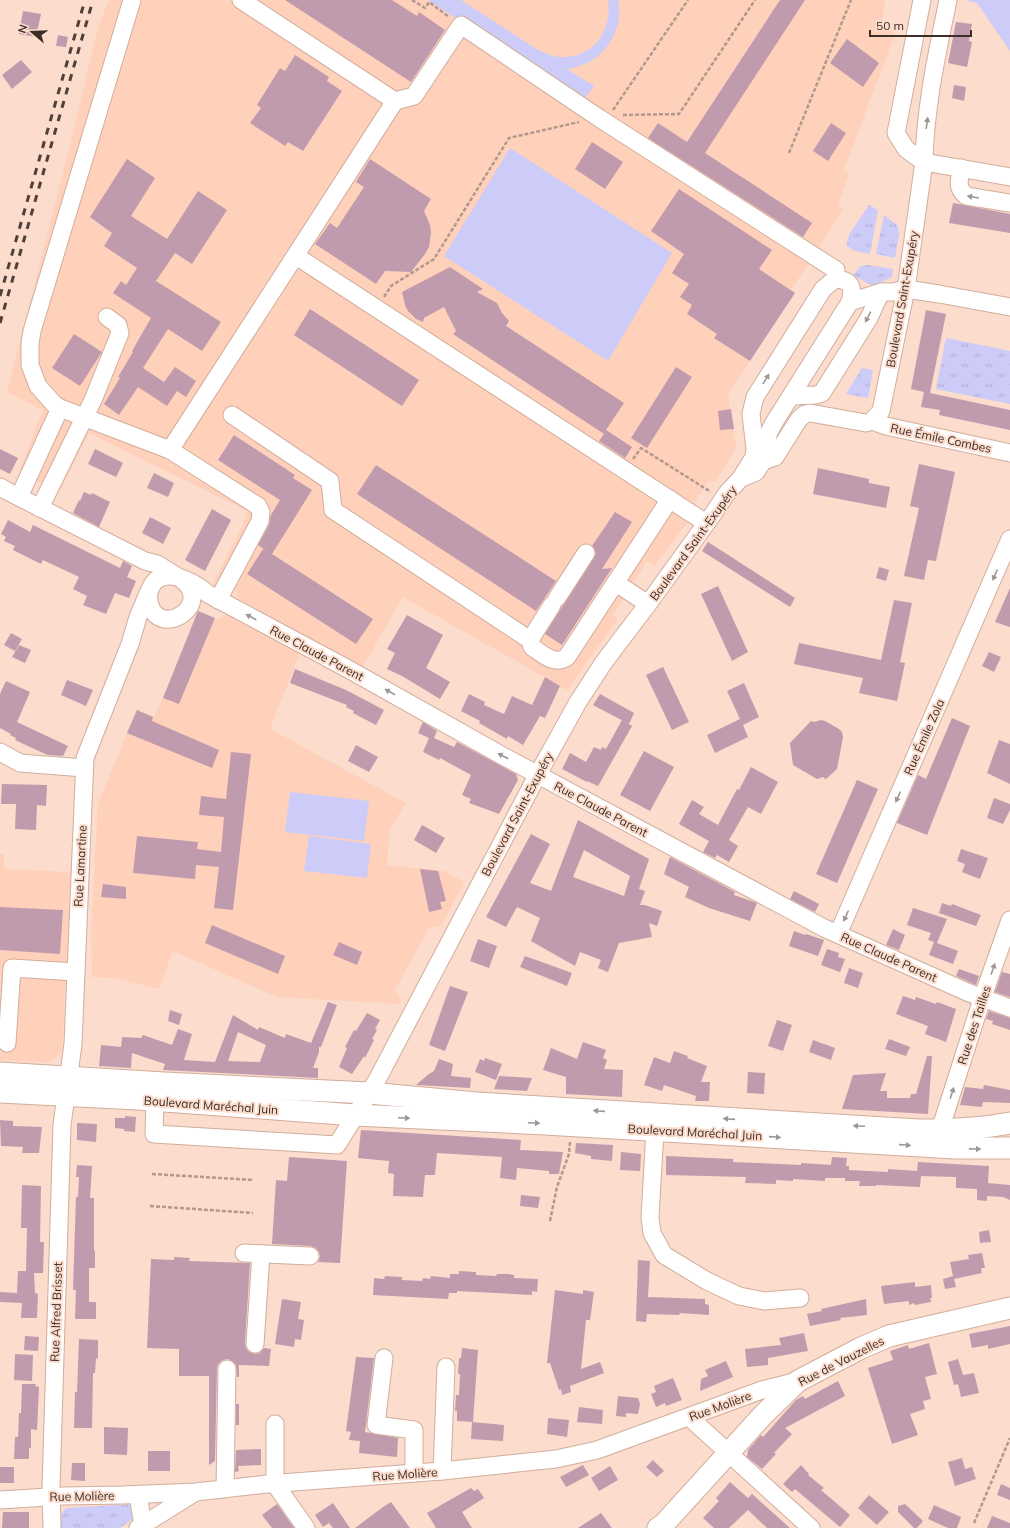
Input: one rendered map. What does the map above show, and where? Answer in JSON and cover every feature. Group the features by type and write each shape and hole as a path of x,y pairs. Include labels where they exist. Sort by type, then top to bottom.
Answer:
{"main road":[{"name":"Boulevard Maréchal Juin","path":"0,1072 67,1086 355,1115 374,1104 571,1125 955,1148 1010,1148"},
{"name":"Boulevard Maréchal Juin","path":"0,1092 67,1086"},
{"name":"Boulevard Maréchal Juin","path":"163,1095 374,1104 477,1103 940,1130 992,1127 1010,1123"},
{"name":"Rue de Vauzelles","path":"658,1528 663,1525 763,1415 798,1381 861,1348 889,1336 1010,1308"}],"street":[{"path":"132,0 30,343 30,365 38,386 45,395 60,408 170,450 258,506 261,512 260,521 218,600"},
{"path":"241,0 395,101"},
{"path":"922,0 896,133 906,149 924,162 1010,176"},
{"name":"Boulevard Saint-Exupéry","path":"374,1104 381,1074 538,774 578,702 604,662 710,519 727,493 741,478 756,472 763,461 775,457 799,419 805,414 810,413 866,423 872,421 880,411 906,289 924,162 925,142 935,64 948,0"},
{"path":"170,450 395,101 414,96 461,25 605,116 836,270"},
{"path":"962,168 959,187 966,196 1010,204"},
{"path":"296,256 670,500 710,519"},
{"path":"741,478 754,457 755,449 751,414 755,397 823,289 835,279 841,279 850,285 853,291 850,302 775,421 768,434 767,449 763,461"},
{"path":"850,302 881,292 894,292 906,289 1010,307"},
{"path":"792,396 816,395 822,393 869,318 881,292"},
{"path":"40,508 93,400 120,333 118,325 106,317"},
{"path":"755,397 761,415 767,419 775,421"},
{"path":"19,497 60,408"},
{"path":"232,415 330,481 333,510 530,640 532,647 552,660 557,661 567,657 670,500"},
{"name":"Rue Émile Combes","path":"872,421 886,426 1010,453"},
{"name":"Rue Claude Parent","path":"0,486 144,561 154,569 152,586"},
{"name":"Rue Émile Zola","path":"838,934 1010,539"},
{"path":"530,640 586,553"},
{"name":"Rue Claude Parent","path":"144,561 157,564 180,578 201,588 218,600 350,670 740,884 838,934 982,998 1010,1008"},
{"path":"168,576 180,578 187,584 191,591 192,600 188,609 182,616 173,619 158,616 149,604 148,597 152,586 168,576"},
{"path":"616,583 648,604"},
{"name":"Rue Lamartine","path":"67,1086 72,1044 74,972 85,758 130,644 138,617 152,586"},
{"name":"Rue Lamartine","path":"130,644 147,624 158,616"},
{"path":"0,752 20,763 84,768"},
{"name":"Rue des Tailles","path":"940,1130 982,998 1010,920"},
{"path":"7,1043 12,968 74,972"},
{"path":"0,1086 51,1088 67,1086"},
{"name":"Rue Alfred Brisset","path":"52,1528 51,1497 62,1133 67,1086"},
{"path":"163,1095 154,1134 337,1145 355,1115"},
{"path":"655,1130 650,1218 652,1233 664,1255 707,1282 739,1296 764,1301 800,1298"},
{"path":"244,1253 310,1256"},
{"path":"255,1344 261,1254"},
{"path":"384,1358 376,1426 414,1430 414,1473"},
{"path":"442,1471 446,1367"},
{"path":"225,1489 227,1369"},
{"name":"Rue Molière","path":"0,1500 196,1492 275,1484 442,1471 556,1459 597,1450 762,1390 798,1381"},
{"path":"689,1417 811,1528"},
{"path":"275,1424 275,1484 306,1528"},
{"path":"138,1495 141,1527 196,1492"}],"path":[{"path":"412,0 425,8 429,2 440,11"},
{"path":"605,116 688,0"},
{"path":"376,308 391,286 434,259 509,138 605,116 679,114 755,0"},
{"path":"789,153 851,0"},
{"path":"625,471 641,448 712,493 702,507 710,519"},
{"path":"550,1221 557,1187 569,1154 571,1125"},
{"path":"152,1174 254,1180"},
{"path":"150,1206 253,1213"},
{"path":"974,1523 1010,1438"}],"shaded area":[{"path":"109,0 885,0 882,22 895,34 844,170 849,174 838,204 843,208 791,290 795,292 728,394 736,447 716,481 708,481 686,516 690,519 655,565 647,561 613,615 618,619 567,690 403,597 362,668 238,601 237,592 226,586 212,586 243,525 247,511 89,433 59,492 19,472 43,410 7,392 72,137 98,27"},
{"path":"198,611 219,620 223,616 229,615 300,653 270,729 406,803 390,828 387,865 445,871 464,882 441,926 429,928 395,990 402,1000 400,1004 277,997 173,951 159,989 114,978 92,977 91,928 98,803 137,710 154,717"},
{"path":"0,854 4,854 4,869 71,872 62,1052 50,1063 0,1060"}],"green space":[{"path":"428,0 461,0 538,50 558,57 576,55 585,52 600,39 607,21 609,10 608,0 618,0 619,20 612,39 599,55 582,65 567,69 594,86 582,102"},
{"path":"965,0 1010,0 1010,51 977,3"},
{"path":"510,148 672,253 608,361 444,256"},
{"path":"869,205 878,210 870,254 852,250 846,244 850,233"},
{"path":"884,215 898,226 899,235 895,258 876,254"},
{"path":"867,265 893,269 892,277 872,285 853,275 861,266"},
{"path":"946,338 1010,351 1010,404 936,389"},
{"path":"862,368 873,370 868,398 846,394"},
{"path":"290,792 369,801 364,841 285,832"},
{"path":"309,836 371,844 367,878 304,871"},
{"path":"134,1504 136,1517 120,1528 61,1528 62,1514 67,1508"}],"building":[{"path":"285,0 392,0 417,16 419,12 445,30 411,82"},
{"path":"780,0 805,0 705,153 812,223 803,237 648,138 658,123 687,142"},
{"path":"23,11 41,14 36,37 19,34"},
{"path":"956,22 972,24 969,41 972,42 967,67 948,63"},
{"path":"58,35 68,37 66,47 56,46"},
{"path":"847,39 879,63 863,87 830,63"},
{"path":"295,55 329,77 327,81 342,91 303,151 288,142 285,146 250,123 261,108 257,105 280,68 285,71"},
{"path":"21,60 32,72 12,89 2,75"},
{"path":"954,85 966,87 964,101 952,98"},
{"path":"831,123 846,133 828,161 813,151"},
{"path":"592,142 623,162 605,189 575,169"},
{"path":"127,159 155,178 131,216 167,239 198,191 227,210 192,264 175,253 156,281 221,322 202,351 168,329 143,368 164,382 175,367 196,381 186,397 177,391 167,406 138,387 119,415 104,404 120,378 118,377 151,318 113,293 121,281 126,285 137,268 104,246 112,233 90,217"},
{"path":"370,159 431,199 424,211 430,225 431,233 429,247 425,254 411,272 385,271 376,284 315,244 330,223 337,228 364,187 356,182"},
{"path":"679,189 772,250 759,269 795,293 750,361 714,338 717,334 687,314 692,305 680,297 689,284 672,273 684,254 651,231"},
{"path":"953,203 1010,214 1010,233 949,223"},
{"path":"450,267 483,289 477,292 497,303 502,313 509,321 506,326 624,403 606,430 632,447 625,458 599,441 604,434 453,334 456,331 444,307 424,318 423,322 416,319 408,311 402,292"},
{"path":"310,309 419,380 402,406 294,335"},
{"path":"926,310 946,314 930,393 1010,410 1010,430 939,415 940,410 921,407 924,392 911,389"},
{"path":"74,334 102,352 80,386 52,368"},
{"path":"676,367 692,377 647,448 631,438"},
{"path":"731,409 734,429 720,430 718,411"},
{"path":"234,435 295,475 293,478 312,490 272,554 373,619 356,644 247,574 263,549 267,551 258,545 269,525 271,515 280,500 218,460"},
{"path":"0,449 18,458 10,474 0,469"},
{"path":"95,449 123,463 116,477 88,464"},
{"path":"919,464 955,472 936,561 928,560 924,580 904,576 919,508 910,506"},
{"path":"376,465 556,581 536,611 357,494"},
{"path":"818,468 869,479 869,483 890,487 886,508 813,494"},
{"path":"154,473 174,483 168,497 147,488"},
{"path":"84,492 91,495 92,493 110,502 99,527 73,513"},
{"path":"212,509 231,520 205,571 185,560"},
{"path":"615,512 632,522 602,569 612,568 562,645 545,634 594,558 596,553 592,546"},
{"path":"150,517 171,528 163,544 142,533"},
{"path":"8,520 30,532 33,525 120,568 123,561 132,566 127,577 136,581 129,598 115,593 106,614 83,605 87,596 73,589 79,577 43,560 41,564 13,550 15,546 4,541 6,537 1,534"},
{"path":"708,542 795,598 790,607 702,551"},
{"path":"879,567 889,570 886,581 876,578"},
{"path":"718,586 748,652 732,661 701,594"},
{"path":"1010,588 1010,627 995,622"},
{"path":"894,600 912,603 900,662 905,663 897,701 859,693 863,678 794,664 799,643 881,660"},
{"path":"198,611 215,618 179,704 163,698"},
{"path":"407,615 443,635 426,668 450,682 440,699 402,676 387,669 395,653 387,649"},
{"path":"11,633 22,639 15,651 4,645"},
{"path":"19,645 31,650 25,663 12,657"},
{"path":"989,652 1001,657 994,672 982,666"},
{"path":"663,667 689,722 672,730 646,675"},
{"path":"295,669 346,690 384,710 376,725 353,713 354,711 346,707 347,705 290,683"},
{"path":"545,677 560,686 545,718 540,716 523,745 508,736 507,739 479,723 480,721 461,711 469,694 485,702 484,705 504,714 512,696 532,705"},
{"path":"67,680 93,690 86,706 61,695"},
{"path":"6,681 30,692 17,722 68,746 63,756 48,755 43,753 15,740 16,738 10,735 11,734 0,728 0,694"},
{"path":"744,683 759,717 743,725 748,737 715,753 707,735 740,719 727,691"},
{"path":"600,694 634,713 629,724 593,705"},
{"path":"137,710 153,717 152,721 219,750 212,768 127,733"},
{"path":"952,718 970,726 927,835 897,823 918,775 926,779"},
{"path":"622,720 632,726 598,786 562,769 570,753 586,762 594,747 601,750 602,747 606,749"},
{"path":"821,720 839,729 842,732 843,737 837,769 826,779 823,777 817,779 793,765 790,743 811,721 814,722"},
{"path":"423,722 437,731 434,738 454,747 457,742 516,774 518,780 499,814 469,803 471,799 462,795 471,775 440,758 439,760 423,752 429,738 418,733"},
{"path":"999,740 1010,744 1010,784 987,773"},
{"path":"356,745 378,757 369,772 348,761"},
{"path":"644,751 674,767 650,811 620,795"},
{"path":"231,752 251,754 233,910 214,908 219,867 196,865 195,879 133,873 137,836 198,842 197,849 221,852 224,817 199,815 201,796 226,799"},
{"path":"751,767 778,782 761,814 748,807 729,840 738,846 729,862 717,855 715,858 703,852 709,841 679,824 692,800 704,807 699,814 718,825 737,789 739,790"},
{"path":"857,780 878,789 837,883 816,874"},
{"path":"2,784 47,785 46,806 37,805 36,830 15,829 16,804 1,804"},
{"path":"994,798 1010,804 1010,810 1003,824 987,818"},
{"path":"578,820 649,859 639,889 645,891 640,905 645,905 662,911 657,926 649,923 652,937 619,943 608,972 598,968 601,960 580,952 575,966 531,941 540,918 517,907 506,927 486,917 531,834 550,844 530,883 551,891","holes":["584,850 630,876 624,896 573,877"]},
{"path":"422,825 445,838 436,853 414,840"},
{"path":"961,849 988,858 980,879 962,872 965,864 957,861"},
{"path":"670,857 735,892 734,895 757,903 750,921 709,908 685,897 689,887 664,874"},
{"path":"420,869 438,871 446,901 440,902 442,909 429,912"},
{"path":"103,884 126,887 126,899 101,897"},
{"path":"794,891 819,904 815,912 790,899"},
{"path":"942,903 951,906 952,904 981,915 976,926 939,913"},
{"path":"0,907 63,910 60,954 0,950"},
{"path":"913,908 947,919 937,943 958,951 953,964 929,955 934,942 928,940 931,933 907,925"},
{"path":"212,925 285,956 278,974 205,943"},
{"path":"893,929 905,935 899,950 886,945"},
{"path":"794,931 824,940 818,956 789,946"},
{"path":"478,939 497,946 489,968 470,961"},
{"path":"339,942 362,952 357,965 333,955"},
{"path":"827,949 839,953 838,957 845,959 840,972 821,965"},
{"path":"525,956 572,973 567,986 520,967"},
{"path":"849,968 863,973 858,988 844,983"},
{"path":"959,969 979,976 976,985 956,976"},
{"path":"1002,972 1010,974 1010,997 995,992"},
{"path":"450,986 468,992 445,1051 429,1045"},
{"path":"903,996 915,1000 916,997 936,1004 937,1002 956,1009 946,1042 925,1034 928,1026 896,1014"},
{"path":"328,1002 337,1005 321,1047 319,1047 319,1052 313,1068 318,1068 318,1078 163,1070 165,1064 132,1053 131,1068 99,1066 101,1045 121,1047 122,1037 141,1038 143,1035 172,1045 178,1029 192,1034 184,1060 215,1062 233,1015 258,1030 259,1027 285,1038 286,1034 311,1043","holes":["238,1032 266,1045 260,1062 228,1061"]},
{"path":"170,1010 182,1014 179,1025 168,1021"},
{"path":"989,1011 1010,1018 1010,1030 992,1024 993,1021 986,1019"},
{"path":"367,1013 380,1020 372,1039 374,1040 365,1058 364,1056 352,1074 339,1067 347,1048 345,1047 354,1030 356,1031"},
{"path":"777,1020 792,1025 783,1051 768,1046"},
{"path":"889,1039 910,1047 906,1056 885,1049"},
{"path":"813,1040 835,1048 831,1060 809,1052"},
{"path":"583,1042 606,1050 603,1058 607,1060 604,1069 623,1070 622,1097 566,1094 566,1077 543,1070 551,1048 577,1059"},
{"path":"674,1051 688,1056 687,1058 707,1066 701,1082 710,1082 709,1101 695,1101 696,1096 664,1085 662,1091 644,1085 654,1057 670,1063"},
{"path":"927,1056 932,1056 928,1114 842,1109 853,1075 886,1073 880,1091 887,1091 887,1098 910,1098 911,1094 916,1094"},
{"path":"485,1058 502,1064 496,1080 475,1072 480,1059 484,1061"},
{"path":"439,1059 453,1064 451,1076 471,1078 470,1088 416,1085 434,1071"},
{"path":"748,1072 765,1073 764,1094 747,1093"},
{"path":"499,1076 532,1078 527,1091 494,1089"},
{"path":"984,1085 1010,1090 1010,1103 983,1102 982,1107 960,1105 965,1087 983,1089"},
{"path":"125,1116 136,1117 135,1132 115,1128 115,1118 125,1118"},
{"path":"0,1120 13,1121 13,1126 42,1127 39,1153 22,1153 23,1147 1,1146"},
{"path":"77,1123 97,1124 96,1142 77,1140"},
{"path":"361,1130 521,1140 520,1150 563,1152 559,1174 549,1174 549,1171 517,1168 516,1180 500,1178 502,1157 437,1153 435,1175 425,1175 423,1197 393,1196 394,1174 388,1173 389,1161 358,1158"},
{"path":"576,1143 613,1145 612,1161 591,1159 591,1156 575,1153"},
{"path":"621,1152 641,1154 640,1171 620,1170"},
{"path":"666,1156 733,1159 733,1162 801,1165 801,1163 831,1165 832,1157 847,1158 846,1166 849,1166 849,1170 888,1172 888,1169 917,1171 918,1162 989,1166 988,1183 1010,1185 1010,1200 1003,1197 987,1196 987,1201 977,1200 977,1189 956,1188 956,1177 921,1176 920,1187 876,1185 859,1186 860,1181 845,1181 845,1178 825,1178 825,1181 793,1179 793,1181 776,1180 776,1184 745,1183 746,1177 666,1175"},
{"path":"289,1157 347,1161 340,1263 318,1262 320,1257 319,1252 316,1248 311,1246 272,1244 276,1180 287,1181"},
{"path":"77,1165 92,1166 90,1198 94,1198 95,1268 89,1268 89,1302 96,1302 96,1319 75,1319 76,1290 73,1290 76,1197 78,1197 79,1177 76,1177"},
{"path":"22,1185 41,1186 40,1242 44,1242 43,1273 34,1273 35,1293 38,1294 37,1318 21,1318 22,1303 0,1302 0,1292 17,1293 18,1271 26,1271 27,1228 21,1228"},
{"path":"521,1195 540,1197 538,1208 520,1206"},
{"path":"989,1230 991,1242 980,1243 979,1232"},
{"path":"982,1253 985,1268 981,1268 982,1273 954,1279 956,1287 945,1289 943,1279 953,1276 950,1262 969,1259 968,1255"},
{"path":"174,1257 190,1258 189,1261 250,1263 245,1343 246,1348 249,1352 255,1354 260,1353 264,1348 271,1349 269,1366 239,1365 239,1377 237,1377 236,1365 232,1361 228,1359 223,1360 218,1364 215,1461 209,1465 209,1376 179,1376 179,1349 147,1348 151,1259 174,1260"},
{"path":"638,1260 650,1261 648,1297 705,1299 705,1304 709,1305 709,1315 680,1313 679,1315 647,1314 646,1322 636,1321"},
{"path":"459,1271 476,1272 476,1275 496,1276 497,1274 508,1274 514,1275 514,1278 538,1279 537,1292 532,1291 532,1295 457,1291 457,1293 449,1293 448,1299 373,1295 374,1278 384,1279 385,1276 402,1277 402,1280 422,1281 423,1278 430,1279 431,1276 450,1278 450,1274 459,1274"},
{"path":"915,1282 915,1287 931,1285 931,1302 915,1305 914,1303 909,1305 909,1301 884,1304 881,1286"},
{"path":"555,1290 583,1294 583,1290 594,1292 590,1320 586,1320 581,1369 600,1362 604,1373 570,1386 571,1392 562,1395 550,1363 547,1363"},
{"path":"282,1299 301,1302 298,1319 304,1320 301,1340 295,1339 294,1347 275,1344"},
{"path":"866,1299 867,1315 840,1318 841,1320 810,1326 807,1314 822,1311 821,1309"},
{"path":"1010,1326 1010,1344 988,1349 988,1345 972,1348 969,1334"},
{"path":"804,1333 808,1351 768,1358 768,1365 747,1367 745,1349 781,1345 779,1338"},
{"path":"25,1336 39,1337 38,1351 24,1350"},
{"path":"79,1339 98,1340 98,1359 96,1358 95,1373 93,1373 92,1428 74,1428"},
{"path":"929,1343 937,1374 925,1377 931,1399 923,1401 925,1409 910,1414 918,1435 892,1444 868,1368 893,1360 890,1351 908,1345 909,1349"},
{"path":"462,1348 478,1350 473,1422 457,1421 457,1411 455,1411 456,1395 459,1395 459,1358 461,1358"},
{"path":"15,1354 33,1355 32,1381 14,1380"},
{"path":"356,1357 374,1358 365,1432 398,1438 397,1457 359,1453 360,1441 349,1440 351,1432 346,1431"},
{"path":"958,1359 963,1375 974,1373 979,1393 961,1397 958,1384 954,1385 948,1362"},
{"path":"726,1361 733,1377 700,1391 701,1379 708,1376 705,1370"},
{"path":"673,1378 682,1400 666,1406 665,1403 656,1407 651,1394 656,1392 654,1386"},
{"path":"838,1381 845,1396 785,1428 792,1434 774,1453 776,1454 762,1469 747,1457 748,1450 761,1435 763,1437 796,1400 803,1396 805,1399"},
{"path":"22,1384 36,1384 35,1386 39,1387 37,1430 31,1429 31,1448 29,1448 29,1459 14,1459 15,1437 18,1437 19,1413 21,1413"},
{"path":"618,1396 638,1398 640,1404 638,1414 626,1413 626,1417 616,1416"},
{"path":"236,1404 239,1404 239,1425 236,1425"},
{"path":"579,1407 603,1410 602,1424 577,1422"},
{"path":"548,1418 569,1420 567,1437 547,1434"},
{"path":"472,1422 504,1425 503,1441 471,1439"},
{"path":"104,1427 128,1428 127,1455 104,1454"},
{"path":"261,1449 261,1465 238,1466 239,1471 235,1472 236,1450"},
{"path":"148,1451 170,1451 170,1471 148,1471"},
{"path":"962,1458 965,1469 972,1467 976,1479 955,1486 948,1462"},
{"path":"653,1460 664,1471 657,1477 646,1467"},
{"path":"72,1463 85,1463 85,1481 71,1480"},
{"path":"583,1465 589,1475 566,1487 560,1477"},
{"path":"801,1465 809,1474 808,1475 824,1488 821,1490 850,1515 840,1527 795,1489 792,1492 783,1484"},
{"path":"610,1466 618,1480 599,1491 591,1478"},
{"path":"0,1467 14,1467 14,1483 0,1483"},
{"path":"730,1482 748,1498 752,1494 790,1528 767,1528 748,1510 729,1528 714,1528 703,1518 719,1501 716,1498"},
{"path":"1001,1484 1010,1488 1010,1500 997,1495"},
{"path":"471,1488 474,1491 478,1489 484,1498 462,1512 472,1528 436,1528 427,1513"},
{"path":"869,1495 889,1512 877,1525 858,1508"},
{"path":"391,1502 410,1528 355,1528 383,1507"},
{"path":"333,1503 350,1528 333,1528 329,1523 323,1527 315,1515"},
{"path":"277,1504 294,1528 272,1528 262,1515"},
{"path":"905,1504 923,1521 917,1528 914,1528 898,1512 898,1506"},
{"path":"934,1505 961,1517 957,1528 948,1528 928,1519"},
{"path":"3,1512 29,1512 29,1528 2,1528"},
{"path":"601,1513 612,1528 578,1528"},
{"path":"992,1516 1010,1523 1010,1528 987,1528"}],"railway":[{"path":"0,296 85,0"},
{"path":"0,323 93,0"}]}
